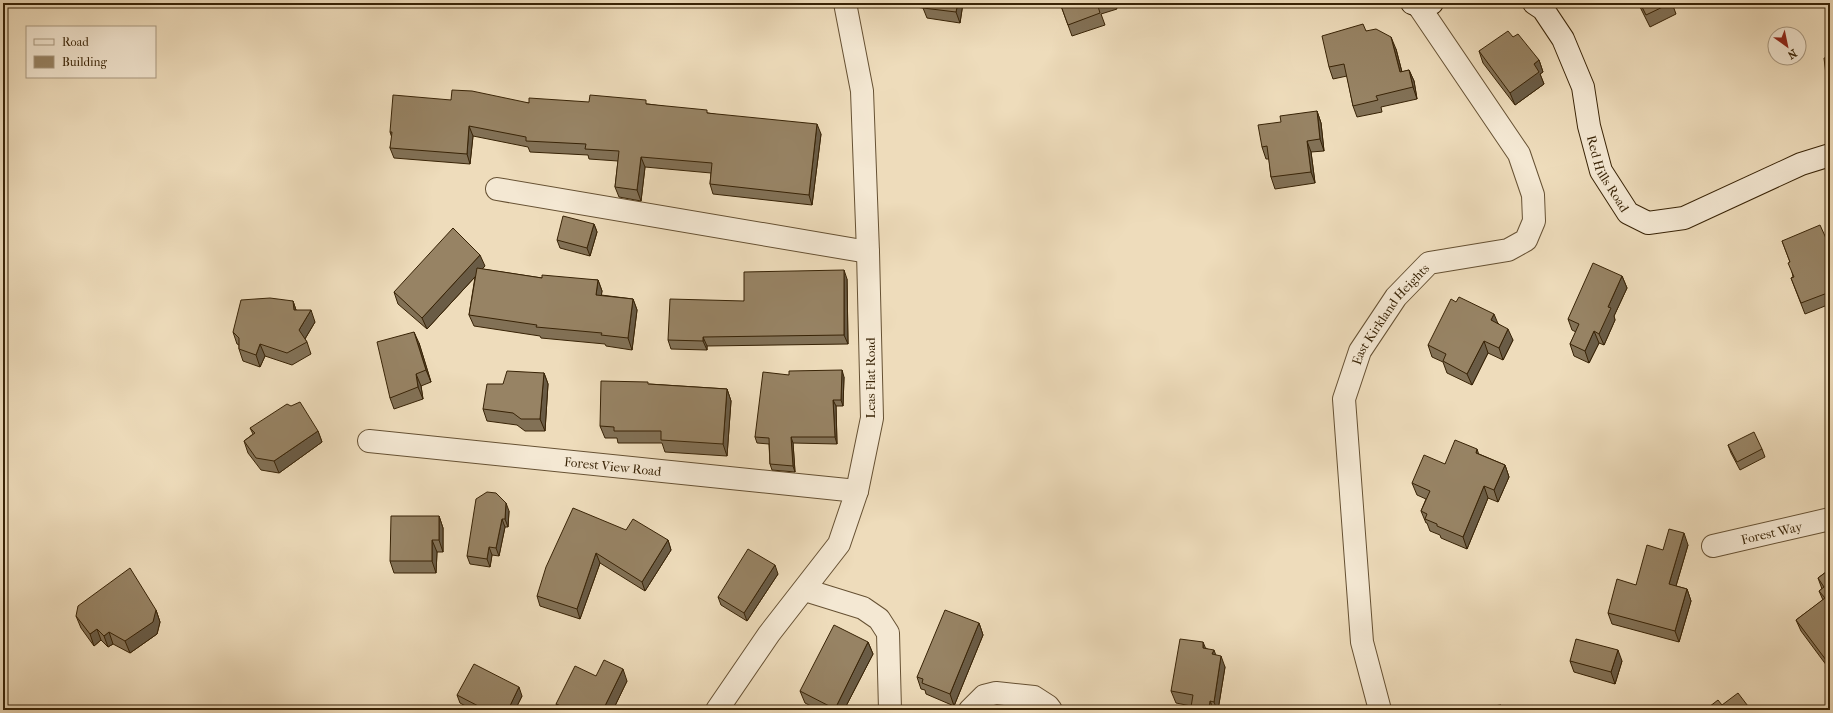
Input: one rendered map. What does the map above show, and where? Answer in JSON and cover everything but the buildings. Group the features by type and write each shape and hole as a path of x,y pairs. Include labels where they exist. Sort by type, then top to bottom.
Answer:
{"street":[{"name":"Leas Flat Road","path":"717,710 769,634 805,590 839,544 857,491 872,418 862,91 845,3"},
{"name":"Red Hills Road","path":"1534,3 1543,10 1563,39 1583,87 1588,126 1602,171 1628,213 1648,223 1684,218 1801,164 1830,155"},
{"name":"East Kirkland Heights","path":"1380,710 1362,642 1344,399 1360,351 1396,297 1429,263 1508,250 1526,240 1534,221 1533,195 1519,154 1421,4"},
{"path":"497,189 868,252"},
{"name":"Forest View Road","path":"369,441 857,491"},
{"name":"Forest Way","path":"1713,546 1830,519"},
{"path":"805,590 863,608 879,619 888,634 890,710"},
{"path":"970,710 984,696 996,693 1034,697 1048,706 1051,710"}]}
